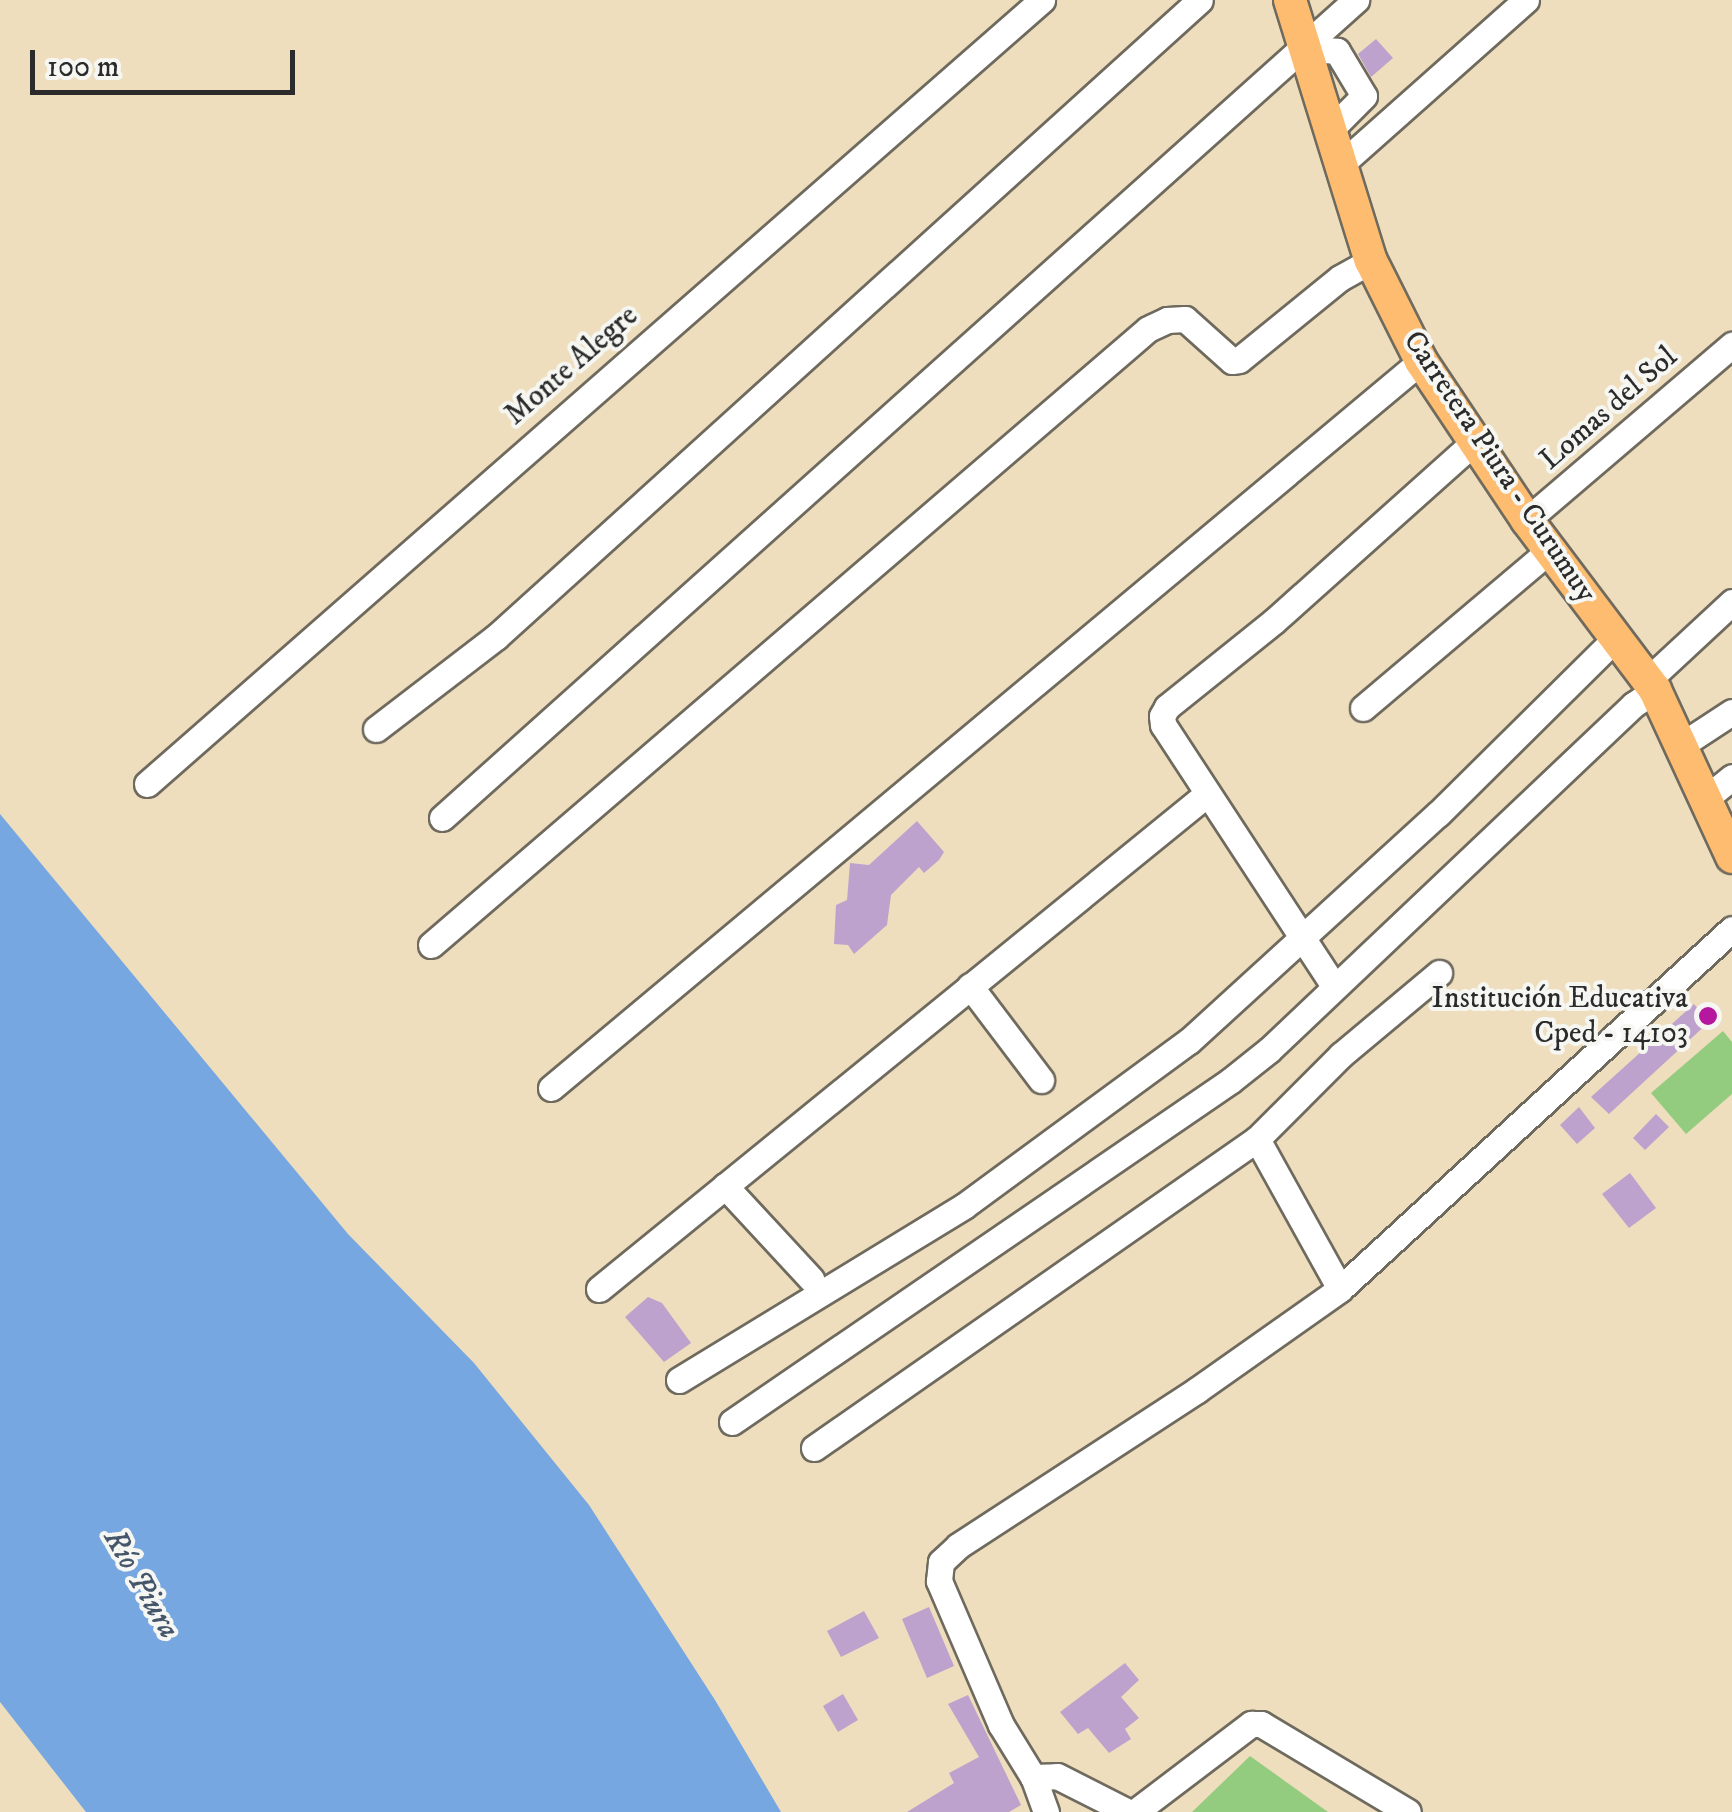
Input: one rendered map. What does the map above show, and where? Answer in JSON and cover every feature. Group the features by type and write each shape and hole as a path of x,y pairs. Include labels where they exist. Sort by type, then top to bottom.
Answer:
{"main road":[{"name":"Carretera Piura - Curumuy","path":"1290,0 1302,49 1371,260 1421,361 1528,520 1651,686 1723,822"}],"street":[{"name":"Monte Alegre","path":"147,784 1042,0"},
{"path":"376,729 496,637 1200,0"},
{"path":"442,818 1356,0"},
{"path":"1339,166 1526,0"},
{"path":"1302,49 1337,51 1364,96 1328,132"},
{"path":"432,945 1148,329 1167,320 1185,320 1232,360 1239,360 1340,278 1371,260"},
{"name":"Lomas del Sol","path":"1528,520 1732,345"},
{"path":"551,1088 1421,361"},
{"path":"1334,986 1162,725 1166,707 1274,621 1474,442"},
{"path":"1363,708 1550,550"},
{"path":"732,1422 1230,1081 1651,686 1732,602"},
{"path":"680,1380 964,1206 1188,1041 1438,814 1616,638"},
{"path":"1677,740 1724,724"},
{"path":"1723,822 1732,777"},
{"path":"599,1289 1207,794"},
{"path":"1046,1812 1033,1777 1001,1724 938,1581 941,1562 958,1546 1197,1390 1340,1289 1732,929"},
{"path":"814,1448 1256,1139 1341,1055 1438,973"},
{"path":"970,986 1040,1080"},
{"path":"1256,1139 1340,1289"},
{"path":"725,1186 811,1280"},
{"path":"1033,1777 1057,1776 1132,1812 1251,1724 1261,1724 1408,1812"}],"green space":[{"path":"1723,1031 1732,1042 1732,1094 1686,1134 1651,1093"},
{"path":"1250,1756 1328,1812 1192,1812"}],"water":[{"name":"Río Piura","path":"0,814 348,1234 474,1363 589,1505 715,1700 781,1812 86,1812 0,1702"}],"building":[{"path":"1376,39 1393,58 1371,77 1358,54"},
{"path":"917,821 944,852 939,860 924,873 919,867 891,895 887,925 854,954 848,945 834,944 836,905 847,900 850,863 869,865"},
{"path":"1694,1004 1709,1022 1609,1114 1591,1097"},
{"path":"1579,1107 1595,1128 1577,1144 1560,1125"},
{"path":"1656,1114 1669,1127 1645,1150 1633,1138"},
{"path":"1630,1173 1656,1208 1629,1228 1602,1194"},
{"path":"648,1297 662,1303 691,1343 664,1362 625,1317"},
{"path":"929,1607 954,1666 927,1678 902,1619"},
{"path":"864,1611 879,1638 841,1657 827,1631"},
{"path":"1125,1663 1139,1680 1121,1697 1139,1718 1125,1729 1131,1739 1109,1753 1088,1728 1078,1734 1060,1712"},
{"path":"843,1694 858,1720 838,1732 823,1706"},
{"path":"968,1695 1021,1805 1009,1812 907,1812 954,1783 949,1773 979,1757 948,1704"}],"place":[{"name":"Institución Educativa Cped - 14103","path":"1708,1016"}]}
